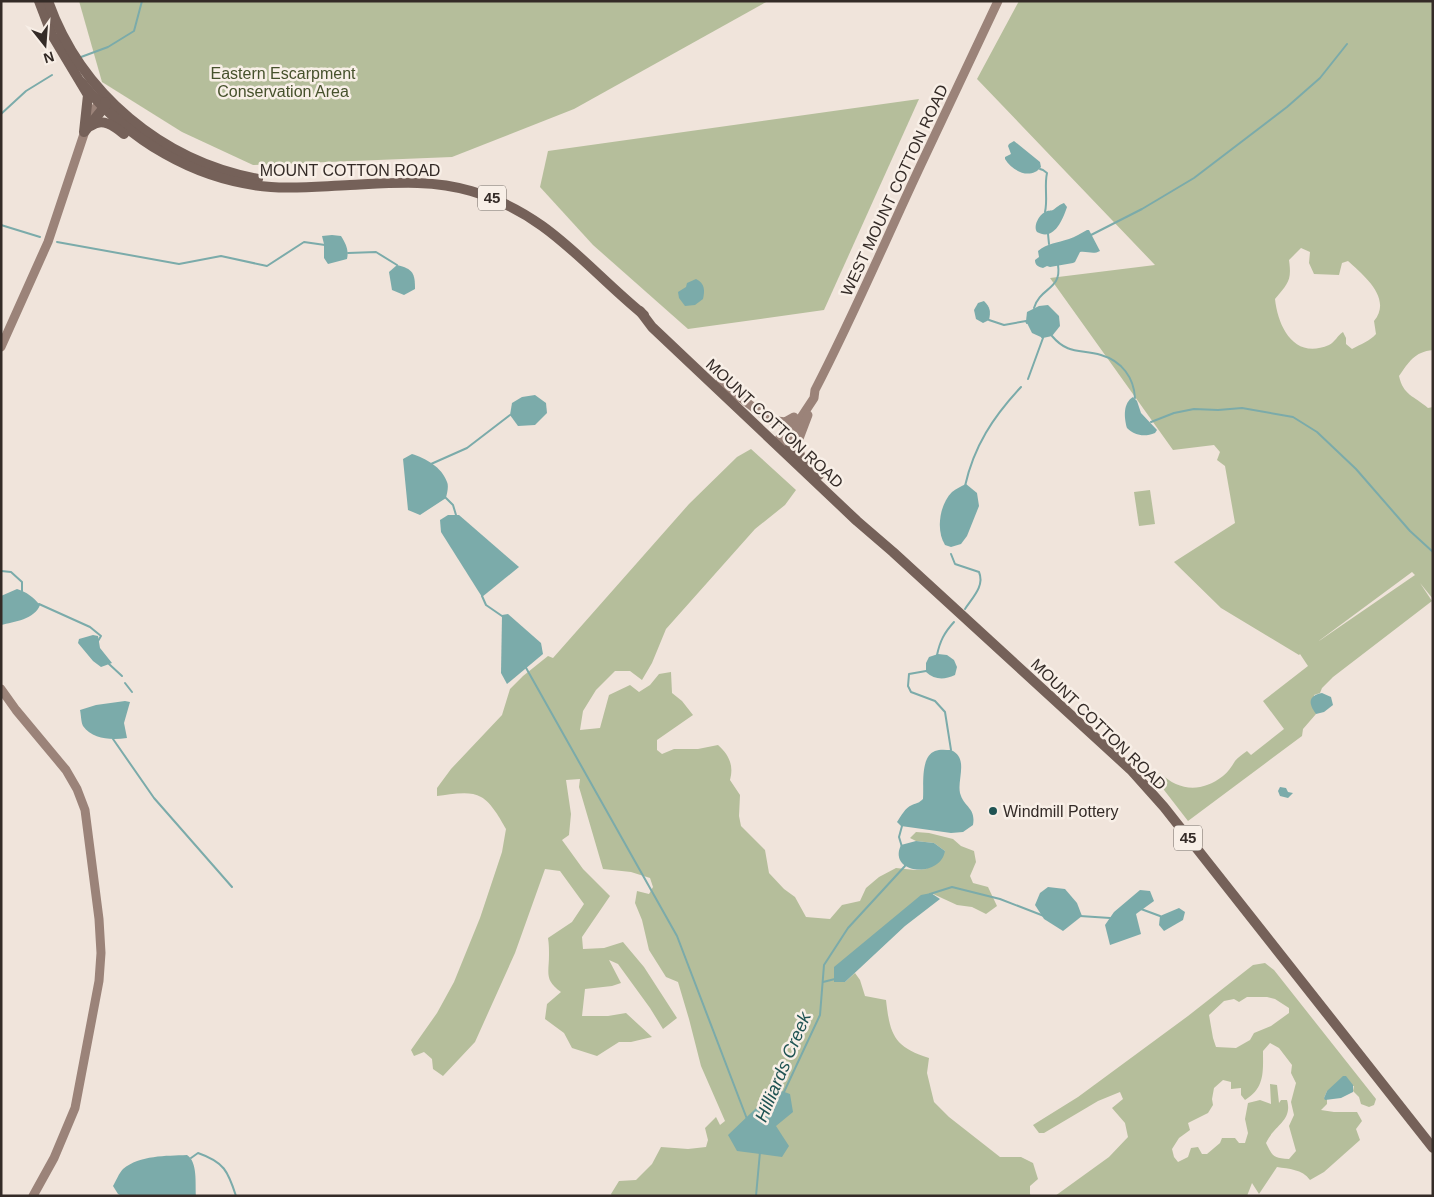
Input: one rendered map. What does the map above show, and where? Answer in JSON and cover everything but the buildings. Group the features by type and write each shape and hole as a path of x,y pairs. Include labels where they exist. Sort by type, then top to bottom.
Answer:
{"main road":[{"path":"39,1 52,34 81,82 88,98 85,133"},
{"path":"44,1 68,52 86,80 103,104 116,107"},
{"path":"48,1 77,59 96,85 116,107 158,140 200,162 218,169 250,178 306,187"},
{"name":"WEST MOUNT COTTON ROAD","path":"814,394 998,1"},
{"name":"MOUNT COTTON ROAD","path":"81,82 144,141 191,168 243,183 270,187 416,183 452,186 486,196 516,209 542,225 586,261 720,382 857,521 1131,770 1170,814 1433,1148"},
{"path":"1,347 48,242 85,133 103,104"},
{"path":"85,133 97,122 109,124 155,156 191,168"},
{"name":"MOUNT COTTON ROAD","path":"640,311 652,327 780,443 806,462 893,552"},
{"path":"720,382 770,420 785,422 794,417"},
{"path":"780,443 794,417 808,397 814,394"},
{"path":"780,443 814,394"},
{"path":"806,462 799,453 797,444 814,394"},
{"path":"1,690 66,770 77,789 85,810 99,919 99,981 75,1108 54,1158 33,1196"}],"green space":[{"name":"Eastern Escarpment Conservation Area","path":"79,1 768,1 574,109 452,157 253,165 182,132 102,82"},
{"path":"1019,1 1433,1 1433,350 1417,355 1409,362 1399,376 1403,387 1410,395 1428,408 1433,407 1433,599 1420,583 1432,601 1333,677 1322,688 1320,693 1314,695 1316,714 1303,729 1302,736 1188,821 1154,777 1160,773 1175,783 1190,788 1207,785 1223,776 1236,760 1247,751 1251,755 1284,729 1263,701 1308,666 1300,654 1221,608 1174,562 1235,523 1225,466 1217,460 1220,452 1214,445 1173,450 1050,278 1155,265 977,79","holes":["1301,248 1310,252 1309,263 1314,274 1339,275 1342,263 1348,261 1368,280 1374,288 1380,304 1379,312 1374,321 1376,334 1371,339 1352,349 1346,344 1343,332 1331,344 1317,348 1306,348 1290,338 1280,320 1275,299 1288,281 1290,273 1289,260","1412,572 1415,575 1319,641 1320,640"]},
{"path":"919,99 824,310 688,329 593,245 540,187 548,151"},
{"path":"751,449 796,490 785,505 755,529 666,629 652,663 642,680 630,671 615,671 596,690 583,711 580,730 600,728 609,695 630,685 639,692 650,685 659,674 671,672 672,693 682,701 693,715 657,740 657,750 662,754 674,749 698,749 718,745 722,749 731,765 730,780 740,795 739,816 741,826 765,850 769,873 784,889 795,897 806,917 830,919 842,905 860,901 866,888 879,877 896,868 926,869 945,851 934,843 916,841 910,838 916,832 953,839 961,846 974,851 976,862 970,876 973,883 988,887 997,906 986,914 972,907 957,905 931,893 834,982 845,982 855,973 860,980 865,996 886,1000 889,1022 896,1038 908,1049 929,1058 927,1073 934,1102 949,1117 1000,1157 1021,1157 1033,1163 1038,1179 1030,1186 1031,1196 612,1196 611,1194 619,1181 636,1180 652,1164 661,1147 688,1149 706,1147 708,1140 705,1128 716,1117 720,1125 725,1121 701,1066 678,982 666,977 649,950 642,920 635,903 637,891 649,894 653,887 650,878 631,872 603,869 579,787 580,779 566,780 571,814 569,835 562,840 583,869 610,896 582,937 583,949 604,948 623,942 644,967 677,1018 663,1029 618,964 609,960 621,983 585,989 582,1016 608,1016 626,1013 652,1037 631,1042 619,1042 597,1056 572,1048 564,1033 545,1019 547,1004 561,992 552,984 549,976 548,938 572,922 584,904 560,871 545,869 515,953 475,1042 443,1076 433,1069 432,1059 424,1052 414,1056 411,1050 437,1013 454,982 480,918 502,852 506,829 499,816 485,799 465,793 437,796 437,788 451,769 502,715 510,689 548,656 553,658 689,504 737,457"},
{"path":"1150,490 1155,524 1139,526 1134,492"},
{"path":"1265,963 1274,970 1376,1099 1374,1105 1369,1107 1361,1104 1359,1097 1353,1091 1354,1086 1327,1091 1324,1098 1327,1099 1327,1104 1321,1110 1357,1112 1362,1121 1356,1129 1360,1140 1324,1172 1310,1180 1299,1172 1277,1167 1259,1194 1252,1183 1247,1196 1055,1196 1109,1157 1128,1137 1125,1123 1112,1108 1123,1099 1120,1092 1098,1101 1044,1133 1039,1133 1033,1125 1078,1097 1188,1016 1253,965","holes":["1247,997 1275,999 1289,1008 1289,1013 1271,1026 1254,1033 1250,1040 1236,1048 1216,1047 1209,1015 1224,1001 1234,999 1239,1002","1270,1043 1279,1048 1292,1065 1291,1073 1296,1083 1291,1102 1294,1115 1289,1126 1296,1151 1289,1159 1280,1158 1272,1154 1266,1143 1285,1118 1288,1107 1287,1100 1281,1100 1279,1103 1277,1085 1270,1084 1271,1104 1260,1100 1248,1103 1245,1119 1248,1133 1245,1143 1239,1143 1235,1138 1222,1138 1220,1143 1207,1154 1202,1154 1198,1147 1191,1148 1188,1157 1178,1162 1174,1157 1172,1149 1179,1138 1190,1130 1188,1123 1208,1113 1213,1105 1214,1088 1223,1080 1231,1082 1231,1089 1241,1088 1241,1095 1245,1100 1256,1090 1262,1079 1263,1051"]}],"water":[{"path":"1014,141 1040,162 1041,167 1037,171 1027,174 1022,173 1008,164 1005,157 1011,154 1008,146"},
{"path":"1064,203 1067,207 1057,228 1048,234 1037,232 1036,224 1041,216 1046,211 1053,210"},
{"path":"1089,230 1100,251 1095,253 1080,252 1073,263 1043,268 1036,264 1035,260 1039,257 1038,251 1042,248"},
{"path":"322,236 341,236 347,247 348,256 347,259 328,264 324,258"},
{"path":"397,265 407,268 414,275 415,289 404,295 392,290 389,272"},
{"path":"696,279 704,288 703,299 695,305 685,306 679,298 678,292 686,287 687,283"},
{"path":"984,301 989,307 990,314 989,320 983,323 976,319 974,310 978,303"},
{"path":"1048,305 1059,316 1060,326 1052,336 1043,338 1032,333 1026,321 1027,312 1039,306"},
{"path":"535,395 546,403 547,413 535,425 518,426 510,415 512,403 522,397"},
{"path":"1133,397 1137,401 1141,413 1157,430 1155,433 1140,435 1133,433 1127,428 1125,411 1127,403"},
{"path":"412,454 437,468 445,477 448,485 446,498 420,515 408,510 403,459"},
{"path":"966,484 977,493 979,506 967,536 961,544 951,547 945,545 942,539 940,518 948,497 952,492"},
{"path":"448,515 459,515 519,567 482,597 441,532 440,520"},
{"path":"17,589 30,595 40,605 34,614 29,617 1,625 1,596"},
{"path":"508,614 541,643 543,654 507,684 501,673 502,615"},
{"path":"93,635 98,636 100,648 112,663 101,667 93,661 78,643 79,639"},
{"path":"938,654 947,655 954,660 957,667 955,675 940,678 933,677 926,672 926,663 929,657"},
{"path":"1322,693 1331,697 1333,705 1324,712 1316,714 1311,700 1317,694"},
{"path":"130,702 124,723 127,738 103,738 87,731 83,726 80,710 96,705"},
{"path":"951,750 960,758 960,793 973,815 973,825 963,832 951,833 901,826 897,822 903,812 923,799 925,765 930,754 935,751"},
{"path":"1280,787 1286,788 1288,792 1293,793 1288,798 1280,796 1278,791"},
{"path":"916,841 934,843 945,851 941,860 934,866 925,869 907,867 901,862 899,855 901,845"},
{"path":"1048,887 1065,889 1077,903 1082,916 1063,931 1044,919 1035,905 1040,893"},
{"path":"1140,890 1150,891 1154,901 1136,914 1141,934 1110,945 1105,925 1114,912"},
{"path":"931,893 940,899 905,926 845,982 834,982 834,967 921,895"},
{"path":"1179,908 1185,912 1183,920 1164,931 1159,925 1160,916"},
{"path":"1343,1076 1346,1076 1353,1085 1353,1092 1341,1098 1325,1100 1327,1091"},
{"path":"776,1089 790,1094 793,1112 776,1126 789,1146 782,1157 737,1151 728,1135"},
{"path":"187,1155 193,1163 196,1196 122,1196 118,1194 113,1186 123,1169 137,1161 162,1156"}],"waterway":[{"path":"81,57 108,47 134,31 142,1"},
{"path":"1091,235 1142,209 1194,178 1287,107 1320,78 1347,44"},
{"path":"1,114 26,91 52,75"},
{"path":"1040,169 1047,173 1045,212"},
{"path":"1,225 40,237"},
{"path":"1048,234 1049,244"},
{"path":"57,242 179,264 221,256 267,266 304,242 325,245"},
{"path":"348,253 376,252 397,265"},
{"path":"1034,308 1037,301 1057,279 1058,265"},
{"path":"989,320 1004,325 1026,321 1027,323"},
{"path":"1052,336 1069,349 1094,353 1115,361 1126,371 1132,384 1135,398"},
{"path":"1028,379 1042,337"},
{"path":"965,486 979,445 993,421 1021,387"},
{"path":"1151,422 1174,413 1194,409 1242,408 1293,417 1317,432 1356,469 1410,531 1433,552"},
{"path":"431,464 467,448 510,415"},
{"path":"446,498 453,505 456,515"},
{"path":"951,554 955,564 979,572 979,587 965,609"},
{"path":"1,571 11,572 22,582 22,591"},
{"path":"482,596 486,605 502,616"},
{"path":"39,604 90,627 101,636 98,641"},
{"name":"Hilliards Creek","path":"937,655 943,637 954,622"},
{"path":"109,664 122,676"},
{"path":"525,666 677,936 747,1119"},
{"name":"Hilliards Creek","path":"926,671 909,674 908,686 911,692 935,701 945,712 951,750"},
{"path":"125,683 132,692"},
{"path":"113,739 154,798 232,887"},
{"name":"Hilliards Creek","path":"902,826 899,837 902,847"},
{"name":"Hilliards Creek","path":"784,1092 820,1015 824,965 848,928 905,864"},
{"path":"930,894 952,887 1000,899 1044,916"},
{"path":"1141,909 1160,916"},
{"path":"1080,916 1110,918"},
{"path":"823,982 835,979"},
{"name":"Hilliards Creek","path":"756,1196 760,1152"},
{"path":"191,1158 198,1153 214,1160 224,1168 236,1196"}],"place":[{"name":"Windmill Pottery","path":"993,811"}]}
